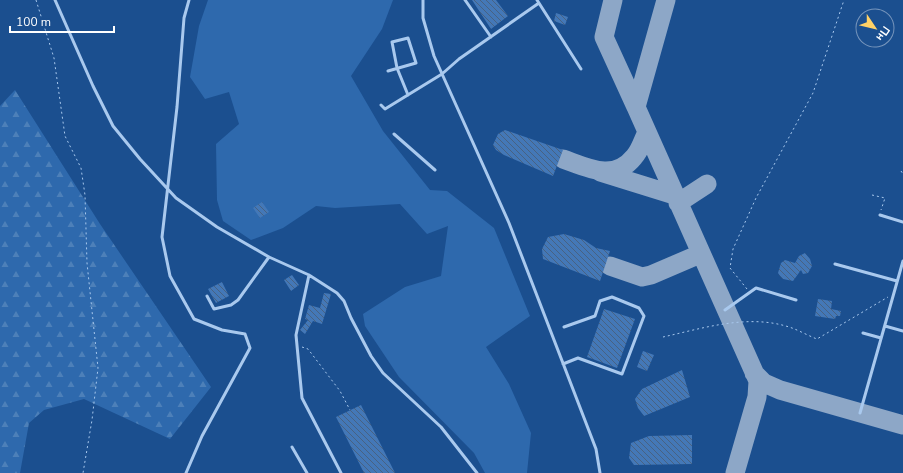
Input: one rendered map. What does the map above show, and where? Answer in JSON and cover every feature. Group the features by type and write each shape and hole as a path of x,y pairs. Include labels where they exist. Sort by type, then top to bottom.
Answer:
{"lane":[{"path":"55,0 93,86 113,126 167,188 176,198 216,227 269,257 309,275 329,286 344,301 350,318 371,356 383,373 441,427 477,473"},
{"path":"186,473 202,436 250,348 245,334 222,330 194,319 170,276 162,237 177,107 184,18 189,0"},
{"path":"423,0 423,18 434,56 509,223 596,449 600,473"},
{"path":"465,0 491,37"},
{"path":"381,105 385,110 442,74 459,59 538,2 581,69"},
{"path":"388,71 397,68 416,63 408,38 392,42 397,68 408,95"},
{"path":"394,134 435,170"},
{"path":"880,215 903,222"},
{"path":"207,296 214,309 231,305 238,300 269,257"},
{"path":"860,413 903,261"},
{"path":"835,264 897,281"},
{"path":"309,275 296,335 302,398 341,473"},
{"path":"725,310 756,288 796,300"},
{"path":"563,364 578,358 622,374 644,316 639,308 612,297 600,302 595,316 564,327"},
{"path":"885,326 903,331"},
{"path":"863,333 881,338"},
{"path":"292,447 307,473"}],"path":[{"path":"36,0 54,58 65,136 80,168 84,195 87,263 98,368 92,420 83,473"},
{"path":"750,292 730,268 733,249 756,198 813,93 844,0"},
{"path":"872,195 885,198 880,215"},
{"path":"663,337 731,323 759,322 791,327 817,339 894,293"},
{"path":"297,345 308,349 340,391 350,410"}],"green space":[{"path":"208,0 393,0 382,29 351,76 383,131 430,190 447,191 494,228 530,316 486,347 509,384 531,433 527,473 485,473 474,453 399,377 365,326 363,314 405,287 441,276 448,226 427,234 400,204 335,208 316,206 283,228 251,240 223,221 217,200 216,144 239,124 229,92 205,99 190,77 199,26"},
{"path":"15,90 100,224 211,387 170,439 84,399 44,410 29,423 20,473 0,473 0,106"}],"building":[{"path":"472,0 496,0 508,16 491,29"},
{"path":"556,13 568,17 565,25 554,21"},
{"path":"505,130 563,150 553,176 504,155 496,150 493,145 498,134"},
{"path":"262,202 269,212 260,218 253,208"},
{"path":"564,234 584,240 596,248 610,251 600,281 543,259 542,249 548,237"},
{"path":"805,253 810,259 812,266 808,273 803,274 801,270 793,281 783,279 778,273 781,263 785,260 795,263 799,256"},
{"path":"292,275 299,285 291,291 284,280"},
{"path":"222,282 229,296 216,303 208,289"},
{"path":"324,293 331,294 322,324 313,321 305,334 300,330 308,320 305,319 309,305 320,308"},
{"path":"818,299 832,301 831,309 841,311 840,316 836,316 835,319 815,316"},
{"path":"604,309 635,319 617,368 587,357"},
{"path":"643,351 654,355 647,371 637,367"},
{"path":"682,370 690,397 644,416 638,408 635,399 642,389"},
{"path":"361,405 395,473 364,473 336,417"},
{"path":"692,435 692,464 634,465 629,458 631,443 649,436"}],"taxiway":[{"path":"613,0 604,37 636,107"},
{"path":"666,0 636,107 758,381 757,397 735,473"},
{"path":"563,159 600,171 618,169 626,165 636,155 647,132"},
{"path":"600,172 674,195"},
{"path":"678,203 707,184"},
{"path":"610,266 642,277 651,275 700,254"},
{"path":"754,373 764,383 780,390 903,425"}]}
